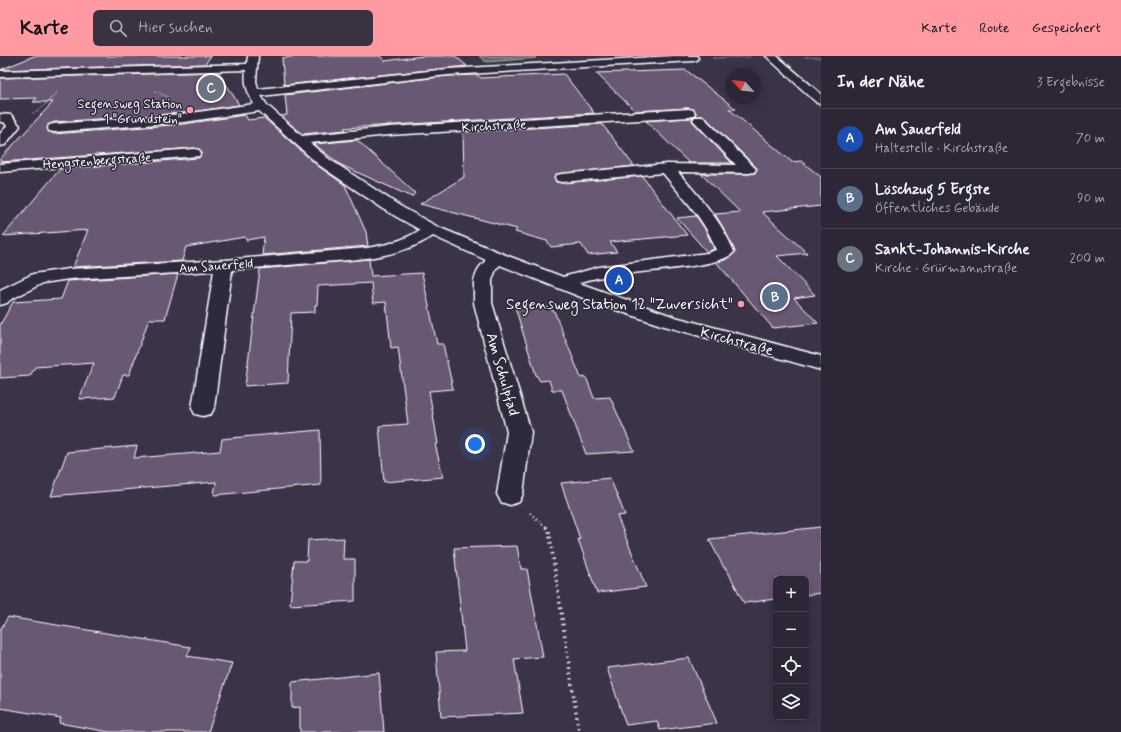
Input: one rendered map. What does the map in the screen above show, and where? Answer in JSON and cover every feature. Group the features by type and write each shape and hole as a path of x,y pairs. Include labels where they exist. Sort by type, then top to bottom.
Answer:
{"street":[{"path":"554,56 563,65"},
{"path":"771,56 821,100"},
{"path":"254,93 394,76 693,58"},
{"path":"79,71 82,60"},
{"path":"0,74 79,71 191,70 252,62"},
{"name":"Kirchstraße","path":"252,62 250,81 254,93 262,107 324,162 394,209 432,230 497,258 608,301 668,321 740,342 821,363"},
{"path":"54,128 184,118 262,107"},
{"name":"Kirchstraße","path":"299,140 389,131 694,116 749,169 667,168 562,178"},
{"path":"0,142 14,126 4,118"},
{"name":"Hengstenbergstraße","path":"0,168 194,153"},
{"path":"564,284 576,278 599,272 710,258 724,252 722,242 710,223 667,168"},
{"name":"Am Sauerfeld","path":"0,299 38,278 69,274 224,265 367,253 392,249 416,240 432,230"},
{"name":"Am Schulpfad","path":"497,258 488,268 483,280 483,303 519,432 510,494"},
{"path":"203,408 224,265"}],"path":[{"path":"693,58 771,56"},
{"path":"4,118 37,112 79,71"},
{"path":"510,494 549,530 579,732"}],"green space":[{"path":"479,56 534,56 536,58 486,62"}],"building":[{"path":"34,56 211,56 205,64 0,70"},
{"path":"298,56 380,56 385,61 423,56 455,56 467,66 284,85 282,58"},
{"path":"686,70 725,100 725,104 730,104 736,109 729,109 792,162 801,161 821,177 821,206 762,212 807,253 777,256 815,295 794,298 818,323 773,328 716,262 725,260 735,252 715,214 740,212 701,174 749,174 755,173 757,168 704,116 695,116 696,112 693,109 635,111 596,73"},
{"path":"219,72 239,105 184,113 54,122 48,125 48,131 54,134 184,124 245,115 248,120 264,118 318,166 345,185 366,232 368,246 262,255 264,237 246,240 245,237 186,247 182,261 73,267 88,230 3,236 60,169 199,158 202,152 199,149 194,148 0,162 0,159 53,102 33,102 37,98 0,99 0,78"},
{"path":"564,74 594,113 344,128 346,130 302,134 281,116 287,115 285,95 448,76 477,75 481,78"},
{"path":"693,118 692,121 732,163 689,163 646,121"},
{"path":"602,124 634,166 557,174 554,177 556,182 562,183 642,176 687,235 610,242 617,252 588,255 581,244 551,247 547,241 515,232 517,229 420,204 464,177 463,132"},
{"path":"357,140 415,193 412,197 341,165 314,144"},
{"path":"696,216 705,229 714,249 707,252 677,218"},
{"path":"369,259 371,276 422,273 437,344 443,344 453,389 429,391 438,444 435,444 443,477 384,482 379,426 408,424 398,347 391,348 386,302 373,303 371,283 318,286 315,312 291,313 288,383 245,386 260,269"},
{"path":"178,274 165,319 149,319 129,375 123,375 115,397 79,399 94,363 35,367 30,376 0,378 0,325 13,302 61,299 68,281"},
{"path":"543,306 554,311 581,378 586,377 594,398 610,397 634,451 586,454 562,390 552,390 549,380 540,381 536,375 515,307"},
{"path":"320,430 321,485 214,495 216,482 51,496 67,452 137,446 134,458 220,451 222,439"},
{"path":"610,478 625,515 617,516 646,587 597,593 578,539 580,539 561,483"},
{"path":"821,527 821,593 809,595 809,576 773,576 773,599 744,603 709,539"},
{"path":"344,538 343,559 355,559 355,601 290,605 294,561 307,561 308,540"},
{"path":"517,546 521,569 527,569 543,657 514,659 523,713 441,717 436,652 465,651 454,548"},
{"path":"8,617 191,647 187,656 232,663 208,732 109,732 59,723 61,718 0,708 0,630"},
{"path":"689,658 717,723 660,730 657,721 626,725 607,668"},
{"path":"379,673 384,732 300,732 300,707 292,708 292,682"}],"place":[{"name":"Sankt-Johannis-Kirche","path":"211,88"},
{"name":"Segensweg Station 1 \"Grundstein\"","path":"190,110"},
{"name":"Am Sauerfeld","path":"619,280"},
{"name":"Löschzug 5 Ergste","path":"775,297"},
{"name":"Segensweg Station 12 \"Zuversicht\"","path":"741,304"}]}
